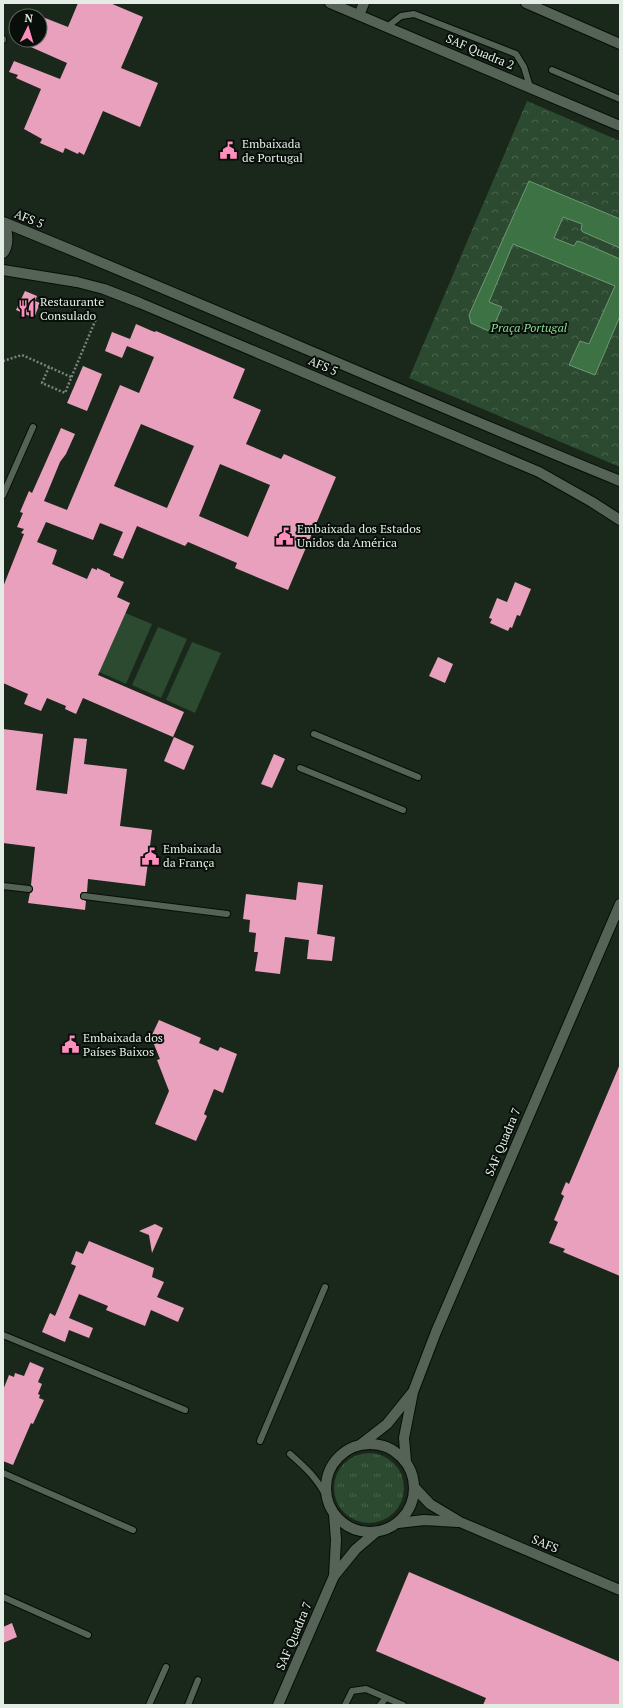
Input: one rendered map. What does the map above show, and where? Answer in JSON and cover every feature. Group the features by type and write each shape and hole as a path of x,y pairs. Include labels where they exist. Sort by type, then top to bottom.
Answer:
{"street":[{"name":"SAF Quadra 2","path":"330,3 620,126"},
{"path":"359,15 364,3"},
{"path":"526,3 620,44"},
{"path":"3,253 6,250 8,237 4,223"},
{"name":"AFS 5","path":"4,223 620,481"},
{"name":"AFS 5","path":"3,270 77,282 104,289 140,303 539,472 592,502 620,520"},
{"name":"SAF Quadra 7","path":"406,1462 404,1438 413,1392 436,1332 620,904"},
{"name":"SAF Quadra 7","path":"357,1447 387,1424 413,1392"},
{"path":"370,1444 384,1446 396,1452 406,1462 412,1474 415,1488 413,1501 407,1513 398,1523 389,1528 376,1532 366,1532 354,1529 343,1523 334,1514 328,1500 326,1487 334,1463 343,1454 357,1447 370,1444"},
{"name":"SAFS","path":"415,1488 430,1504 460,1522 620,1590"},
{"name":"SAF Quadra 7","path":"334,1514 336,1540 334,1576"},
{"name":"SAFS","path":"398,1523 424,1520 460,1522"},
{"name":"SAF Quadra 7","path":"278,1705 334,1576 356,1549 376,1532"}],"lane":[{"path":"387,27 402,16 414,14 516,54 524,67 530,87"},
{"path":"552,70 620,99"},
{"path":"3,495 33,427"},
{"path":"314,734 418,777"},
{"path":"300,768 403,810"},
{"path":"3,886 29,889"},
{"path":"84,896 227,914"},
{"path":"260,1442 325,1287"},
{"path":"3,1335 185,1410"},
{"path":"290,1454 311,1472 320,1484 328,1500"},
{"path":"3,1473 133,1530"},
{"path":"3,1597 88,1635"},
{"path":"150,1705 166,1667"},
{"path":"188,1705 198,1680"},
{"path":"345,1705 352,1691 358,1689 366,1689 404,1705"},
{"path":"380,1705 386,1698"}],"path":[{"path":"49,367 42,383 65,393 96,319"},
{"path":"3,361 22,355 72,377"},
{"path":"74,371 79,372"}],"green space":[{"name":"Praça Portugal","path":"527,101 620,141 620,467 409,378"},
{"path":"123,612 152,624 126,684 97,671"},
{"path":"158,627 187,639 161,698 132,685"},
{"path":"192,642 221,653 195,713 166,700"},
{"path":"369,1453 388,1459 398,1469 404,1488 398,1507 388,1517 369,1523 350,1517 340,1507 334,1488 340,1469 350,1459"}],"shaded area":[{"path":"529,181 620,219 620,248 583,232 581,230 582,224 563,217 554,238 574,246 577,241 581,242 620,259 620,316 595,375 569,365 580,341 589,344 615,286 513,244 489,302 502,307 491,332 471,323 469,315"}],"building":[{"path":"78,3 110,3 143,17 121,68 158,83 140,127 103,111 84,155 65,148 63,153 40,143 42,139 24,129 41,89 16,78 18,75 9,72 14,61 60,79 67,63 33,48 48,48 48,19 68,27"},
{"path":"25,291 37,296 35,301 40,303 34,318 16,310"},
{"path":"136,324 245,369 233,398 261,410 246,444 281,459 284,454 336,477 288,590 235,568 237,563 188,542 185,546 137,526 123,559 113,555 123,532 100,523 93,540 46,522 37,542 57,550 52,564 87,579 92,568 97,570 97,568 124,582 117,597 130,603 98,675 184,712 173,737 83,698 76,714 65,709 66,706 47,698 41,711 24,704 28,694 3,683 3,587 24,534 21,533 24,529 17,527 23,513 20,512 29,491 32,493 61,428 75,434 66,454 60,462 44,501 67,510 120,385 139,393 154,357 127,346 122,358 105,351 112,332 130,339","holes":["141,424 194,446 167,508 114,486","220,464 270,485 248,537 199,516"]},
{"path":"83,366 102,374 87,411 67,403"},
{"path":"515,582 531,589 520,616 517,615 512,628 510,627 508,631 490,623 492,619 489,618 497,598 507,602"},
{"path":"438,657 453,664 445,683 429,676"},
{"path":"3,729 43,734 36,790 67,794 74,738 87,739 84,764 127,769 120,826 152,830 145,886 88,879 87,892 82,892 80,895 81,899 86,901 85,910 28,903 30,893 33,890 31,885 35,847 3,843"},
{"path":"174,737 194,746 184,770 164,761"},
{"path":"274,754 285,759 272,788 261,784"},
{"path":"298,882 323,885 317,934 335,937 332,961 307,959 309,940 285,937 280,974 255,971 258,952 254,952 256,933 249,932 250,920 243,919 246,894 296,900"},
{"path":"159,1020 201,1038 199,1043 218,1051 220,1047 237,1054 223,1093 214,1089 204,1114 207,1116 196,1141 155,1124 169,1091 157,1060 160,1059 151,1037"},
{"path":"620,1064 620,1276 563,1252 565,1249 549,1243 558,1222 554,1220 564,1196 561,1194 566,1182 569,1184"},
{"path":"155,1224 163,1228 152,1253 149,1235 139,1231"},
{"path":"89,1241 154,1268 152,1277 164,1282 157,1297 184,1308 178,1322 151,1310 145,1326 106,1310 108,1306 79,1294 69,1318 93,1328 89,1338 69,1330 65,1342 42,1332 50,1313 55,1316 76,1266 71,1264 76,1251 83,1254"},
{"path":"30,1362 44,1368 38,1382 42,1384 38,1394 40,1395 39,1398 44,1400 33,1424 31,1423 13,1465 3,1461 3,1390 9,1375 14,1377 15,1373 24,1376"},
{"path":"409,1572 620,1662 620,1705 483,1705 486,1698 376,1651"},
{"path":"12,1623 17,1637 3,1643 3,1627"}],"place":[{"name":"Embaixada de Portugal","path":"229,151"},
{"name":"Restaurante Consulado","path":"27,309"},
{"name":"Embaixada dos Estados Unidos da América","path":"284,536"},
{"name":"Embaixada da França","path":"150,856"},
{"name":"Embaixada dos Países Baixos","path":"70,1045"}]}
